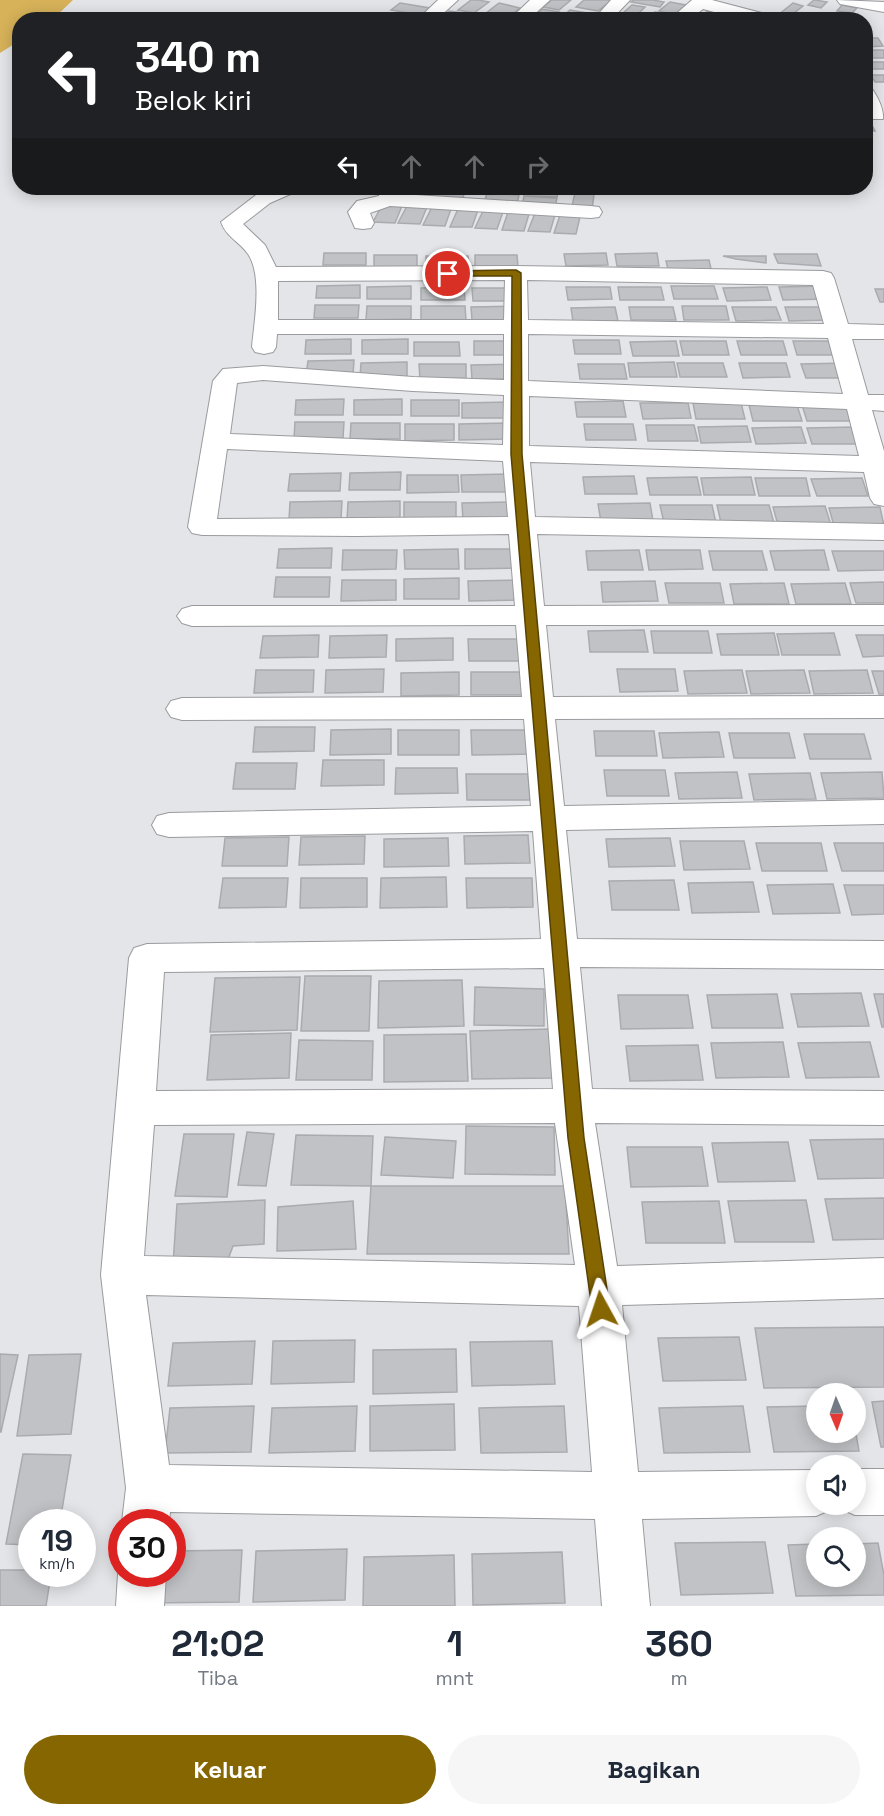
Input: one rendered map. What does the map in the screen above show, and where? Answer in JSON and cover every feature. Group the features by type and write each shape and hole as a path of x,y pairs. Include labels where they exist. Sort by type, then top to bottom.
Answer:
{"street":[{"path":"435,12 449,0"},
{"path":"609,12 621,0"},
{"path":"846,0 884,7"},
{"path":"688,12 702,1 740,12"},
{"path":"262,373 267,274 258,250 234,230 232,222 272,195"},
{"path":"363,223 359,212 365,206 386,195"},
{"path":"447,195 476,196 563,211 591,212"},
{"path":"563,211 569,195"},
{"path":"267,274 516,273 823,278 856,402 878,465 884,498"},
{"path":"516,273 516,454 576,1138 599,1286 626,1606"},
{"path":"264,327 515,327 884,332"},
{"path":"884,404 380,382 262,373 232,374 226,377 202,527 523,525 884,532"},
{"path":"216,441 516,454 878,465"},
{"path":"192,616 884,615"},
{"path":"182,709 884,707"},
{"path":"169,825 884,812"},
{"path":"806,1493 148,1505 122,1275 147,958 561,954 884,955"},
{"path":"135,1108 574,1106 884,1108"},
{"path":"122,1275 599,1286 884,1278"},
{"path":"866,1492 884,1492"},
{"path":"140,1606 141,1587"}],"shaded area":[{"path":"0,0 73,0 60,12 12,12 12,45 0,53"}],"building":[{"path":"471,0 489,2 475,12 458,10"},
{"path":"552,0 571,0 559,10 543,7"},
{"path":"584,0 612,0 598,11 576,7"},
{"path":"633,0 664,2 660,7 631,2"},
{"path":"814,0 827,2 821,8 808,5"},
{"path":"670,2 686,5 678,12 659,11"},
{"path":"400,3 436,9 432,12 391,10"},
{"path":"499,3 520,8 515,12 488,12"},
{"path":"793,3 803,6 795,12 782,12"},
{"path":"632,5 645,7 640,12 624,12"},
{"path":"842,5 857,8 853,12 837,11"},
{"path":"542,9 559,12 539,12"},
{"path":"873,38 878,38 883,46 873,47"},
{"path":"873,50 884,50 884,58 873,58"},
{"path":"873,62 884,62 884,69 873,69"},
{"path":"873,75 884,75 884,82 875,82"},
{"path":"396,195 429,195 428,198 396,197"},
{"path":"430,195 464,195 462,201 429,199"},
{"path":"486,195 519,195 517,204 484,203"},
{"path":"524,195 557,195 557,197"},
{"path":"575,195 594,195 592,211 571,210"},
{"path":"524,196 557,198 555,207 522,206"},
{"path":"382,205 402,206 395,223 373,222"},
{"path":"407,206 427,207 420,224 398,223"},
{"path":"432,207 451,209 445,226 423,225"},
{"path":"458,209 478,210 472,227 450,227"},
{"path":"483,211 503,212 497,229 475,228"},
{"path":"508,212 529,214 524,231 502,230"},
{"path":"535,213 555,215 550,232 528,231"},
{"path":"560,215 580,217 576,234 554,233"},
{"path":"324,253 366,253 366,265 323,265"},
{"path":"606,253 608,265 566,266 564,254"},
{"path":"657,253 659,266 617,266 615,254"},
{"path":"774,254 817,254 821,266 778,263"},
{"path":"374,255 417,255 417,267 374,267"},
{"path":"475,255 517,255 518,267 475,267"},
{"path":"426,256 468,256 469,268 426,268"},
{"path":"723,256 766,256 766,263 736,259"},
{"path":"709,260 712,273 669,273 666,261"},
{"path":"360,285 360,298 316,298 317,286"},
{"path":"411,286 411,299 367,299 367,287"},
{"path":"671,286 714,286 718,299 674,299"},
{"path":"822,286 827,299 783,300 779,287"},
{"path":"464,287 465,300 421,300 421,288"},
{"path":"566,287 610,287 612,299 568,300"},
{"path":"618,287 661,287 664,300 620,300"},
{"path":"767,287 771,300 727,301 723,288"},
{"path":"472,288 516,288 517,301 473,301"},
{"path":"875,289 884,289 884,302 880,302"},
{"path":"315,305 359,305 358,318 314,318"},
{"path":"367,306 411,306 411,319 366,320"},
{"path":"421,306 465,306 466,320 421,320"},
{"path":"516,306 517,320 472,320 471,307"},
{"path":"682,306 726,306 729,320 684,320"},
{"path":"615,307 618,321 573,321 571,308"},
{"path":"629,307 673,307 676,320 631,320"},
{"path":"732,307 776,307 781,320 736,321"},
{"path":"785,307 828,307 833,320 789,321"},
{"path":"351,339 351,354 305,354 306,340"},
{"path":"408,339 408,354 362,354 362,340"},
{"path":"573,340 619,340 621,354 575,354"},
{"path":"474,341 519,341 520,355 474,355"},
{"path":"676,341 679,356 633,356 630,342"},
{"path":"680,341 726,341 729,355 683,355"},
{"path":"737,341 783,341 787,355 741,355"},
{"path":"793,341 838,341 844,355 797,355"},
{"path":"414,342 459,342 460,356 414,356"},
{"path":"354,360 353,375 306,375 308,361"},
{"path":"407,362 407,377 360,377 361,363"},
{"path":"674,362 677,377 630,377 628,363"},
{"path":"677,363 723,363 727,377 680,377"},
{"path":"739,363 786,363 790,377 743,378"},
{"path":"847,363 853,378 806,378 801,364"},
{"path":"419,364 466,364 466,378 420,379"},
{"path":"518,364 519,379 472,379 471,365"},
{"path":"578,364 624,364 627,379 580,379"},
{"path":"344,399 343,415 295,415 296,400"},
{"path":"402,399 402,415 354,415 354,400"},
{"path":"411,400 459,400 459,416 411,416"},
{"path":"623,401 626,417 577,417 575,402"},
{"path":"509,402 510,418 462,418 462,403"},
{"path":"640,403 688,403 691,418 643,419"},
{"path":"693,403 741,403 745,419 696,419"},
{"path":"749,405 797,405 802,421 753,421"},
{"path":"802,405 850,405 856,421 807,421"},
{"path":"295,422 344,422 343,438 294,439"},
{"path":"351,423 400,423 400,439 350,439"},
{"path":"507,423 508,439 459,440 459,424"},
{"path":"405,424 454,424 454,440 405,441"},
{"path":"584,424 633,424 636,440 586,440"},
{"path":"646,425 694,425 698,441 648,441"},
{"path":"747,426 751,442 701,443 698,427"},
{"path":"801,427 806,443 756,444 752,428"},
{"path":"855,427 861,444 812,444 807,428"},
{"path":"401,472 400,490 349,490 350,473"},
{"path":"341,473 340,491 288,491 290,474"},
{"path":"512,474 513,492 462,492 461,475"},
{"path":"407,475 458,475 459,492 407,493"},
{"path":"634,476 637,494 585,494 583,477"},
{"path":"697,477 701,495 650,495 647,478"},
{"path":"751,477 755,495 704,495 701,478"},
{"path":"755,478 806,478 810,496 759,496"},
{"path":"862,478 868,496 817,496 811,479"},
{"path":"342,501 341,519 289,520 290,502"},
{"path":"400,501 400,520 347,520 348,502"},
{"path":"404,502 456,502 456,520 404,520"},
{"path":"514,502 515,520 463,521 462,503"},
{"path":"650,503 653,521 601,522 598,504"},
{"path":"660,505 712,505 716,523 664,523"},
{"path":"717,505 769,505 774,523 721,523"},
{"path":"825,506 831,525 778,525 773,507"},
{"path":"880,507 884,526 834,526 829,508"},
{"path":"332,548 331,568 277,568 279,549"},
{"path":"458,549 459,569 405,569 404,550"},
{"path":"465,549 518,549 519,568 465,569"},
{"path":"343,550 397,550 396,569 342,570"},
{"path":"639,550 643,570 588,570 586,551"},
{"path":"646,550 700,550 703,569 649,570"},
{"path":"824,550 829,570 775,570 770,551"},
{"path":"709,551 762,551 767,570 713,570"},
{"path":"832,551 884,551 884,570 838,571"},
{"path":"276,577 330,577 329,597 274,597"},
{"path":"459,578 459,599 404,599 404,579"},
{"path":"342,580 396,580 396,600 341,601"},
{"path":"523,580 524,600 469,601 468,581"},
{"path":"655,581 658,601 603,602 601,582"},
{"path":"884,582 884,603 856,603 850,583"},
{"path":"665,583 720,583 724,603 669,603"},
{"path":"784,583 789,604 734,604 730,584"},
{"path":"845,583 851,604 796,604 791,584"},
{"path":"644,630 648,652 590,652 588,631"},
{"path":"651,631 708,631 712,653 654,653"},
{"path":"774,633 779,655 721,655 717,634"},
{"path":"834,633 840,655 782,655 777,634"},
{"path":"319,635 318,657 260,658 263,636"},
{"path":"387,635 386,657 329,658 330,636"},
{"path":"856,635 884,635 884,656 863,657"},
{"path":"453,638 453,660 396,661 396,639"},
{"path":"468,639 524,639 526,661 469,661"},
{"path":"384,669 383,692 325,693 326,670"},
{"path":"617,669 675,669 678,691 620,692"},
{"path":"256,670 314,670 313,692 254,693"},
{"path":"742,670 747,693 688,694 684,671"},
{"path":"804,670 810,693 751,694 746,671"},
{"path":"867,670 873,693 814,694 809,671"},
{"path":"872,671 884,671 884,694 879,694"},
{"path":"459,672 459,695 401,696 401,673"},
{"path":"471,672 528,672 530,695 471,695"},
{"path":"255,727 315,727 314,751 253,752"},
{"path":"391,729 391,754 330,755 331,730"},
{"path":"398,730 459,730 459,755 398,755"},
{"path":"471,730 531,730 533,754 472,755"},
{"path":"594,731 654,731 657,756 596,756"},
{"path":"719,732 724,757 663,758 659,733"},
{"path":"729,733 789,733 795,758 734,758"},
{"path":"804,734 864,734 871,759 810,759"},
{"path":"323,760 384,760 384,785 321,786"},
{"path":"236,763 297,763 295,789 233,789"},
{"path":"396,768 457,768 458,793 395,794"},
{"path":"604,770 665,770 669,796 607,796"},
{"path":"737,772 742,798 679,799 675,773"},
{"path":"882,772 884,798 827,799 821,773"},
{"path":"810,773 816,799 754,800 749,774"},
{"path":"466,774 528,774 530,800 467,800"},
{"path":"528,835 530,863 465,864 464,836"},
{"path":"365,836 364,864 299,865 301,837"},
{"path":"289,837 287,866 222,866 225,838"},
{"path":"448,838 449,866 384,867 384,839"},
{"path":"670,838 675,866 609,867 606,839"},
{"path":"680,841 744,841 750,869 684,870"},
{"path":"756,843 821,843 827,871 762,871"},
{"path":"834,843 884,843 884,871 842,871"},
{"path":"446,877 447,907 380,908 381,878"},
{"path":"223,878 288,878 286,907 219,908"},
{"path":"301,878 367,878 367,907 300,908"},
{"path":"466,878 532,878 533,907 467,908"},
{"path":"674,880 679,910 612,910 609,881"},
{"path":"753,882 759,912 692,913 688,883"},
{"path":"833,884 840,913 773,914 767,885"},
{"path":"844,885 884,885 884,914 852,915"},
{"path":"305,976 371,976 369,1031 301,1031"},
{"path":"300,977 297,1030 210,1032 215,978"},
{"path":"462,980 464,1026 378,1028 379,981"},
{"path":"475,987 544,989 544,1026 474,1025"},
{"path":"861,993 869,1026 798,1027 791,994"},
{"path":"777,994 783,1028 712,1028 707,995"},
{"path":"874,994 884,994 884,1027 882,1027"},
{"path":"618,995 688,995 693,1028 621,1029"},
{"path":"551,1029 555,1078 472,1079 470,1031"},
{"path":"291,1033 289,1078 207,1080 211,1035"},
{"path":"466,1034 468,1081 384,1082 384,1035"},
{"path":"299,1040 373,1041 372,1080 296,1080"},
{"path":"783,1042 789,1077 716,1078 711,1043"},
{"path":"870,1042 879,1077 806,1078 798,1043"},
{"path":"698,1045 703,1080 630,1081 626,1046"},
{"path":"466,1126 554,1127 555,1175 465,1174"},
{"path":"247,1132 274,1134 266,1186 238,1185"},
{"path":"184,1134 234,1134 227,1197 175,1196"},
{"path":"296,1135 373,1136 371,1186 291,1185"},
{"path":"385,1137 456,1141 453,1178 381,1175"},
{"path":"884,1139 884,1178 818,1179 810,1140"},
{"path":"788,1142 795,1181 718,1182 712,1143"},
{"path":"627,1147 702,1147 708,1186 631,1187"},
{"path":"371,1186 565,1186 569,1254 367,1254"},
{"path":"884,1198 884,1239 833,1240 825,1199"},
{"path":"265,1200 264,1244 233,1246 227,1262 173,1265 177,1204"},
{"path":"806,1200 814,1242 735,1242 728,1201"},
{"path":"353,1201 356,1249 277,1251 278,1207"},
{"path":"719,1201 725,1243 646,1243 642,1202"},
{"path":"884,1327 884,1387 866,1387 866,1383 806,1383 806,1388 764,1388 755,1328"},
{"path":"739,1337 746,1380 663,1381 658,1338"},
{"path":"355,1340 354,1382 271,1384 273,1341"},
{"path":"255,1341 252,1384 168,1386 173,1343"},
{"path":"552,1341 555,1384 472,1386 470,1342"},
{"path":"456,1349 457,1392 373,1394 373,1350"},
{"path":"0,1354 18,1355 1,1432 0,1432"},
{"path":"81,1354 71,1434 17,1436 29,1355"},
{"path":"884,1401 884,1447 881,1447 872,1402"},
{"path":"454,1404 455,1450 370,1451 370,1406"},
{"path":"254,1406 251,1452 165,1453 170,1408"},
{"path":"357,1406 355,1451 269,1453 272,1408"},
{"path":"564,1406 567,1452 481,1453 479,1408"},
{"path":"743,1406 750,1452 664,1453 659,1408"},
{"path":"806,1406 806,1443 858,1443 859,1451 774,1452 767,1407"},
{"path":"23,1454 71,1455 62,1509 18,1509 18,1544 6,1544"},
{"path":"765,1542 773,1593 681,1595 675,1543"},
{"path":"878,1543 884,1575 884,1595 796,1596 788,1545 806,1544 806,1587 866,1587 866,1544"},
{"path":"347,1549 345,1600 253,1602 256,1551"},
{"path":"242,1550 239,1602 147,1603 149,1587 186,1587 186,1551"},
{"path":"562,1552 565,1603 473,1605 472,1554"},
{"path":"454,1555 455,1606 363,1606 364,1557"},
{"path":"0,1570 18,1570 18,1587 49,1587 46,1606 0,1606"}],"route":[{"path":"448,274 516,273 516,454 576,1138 601,1309"}]}
